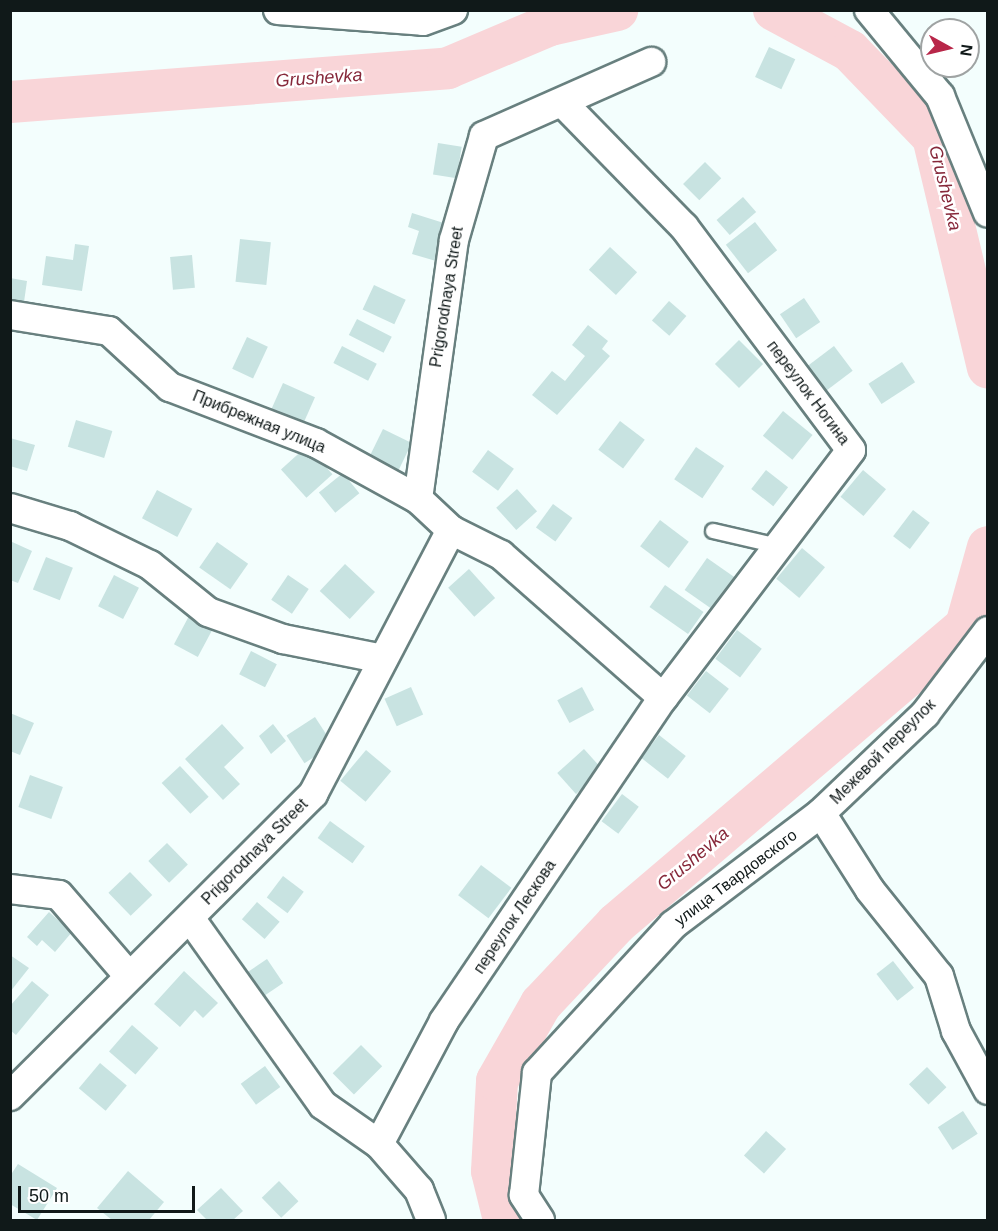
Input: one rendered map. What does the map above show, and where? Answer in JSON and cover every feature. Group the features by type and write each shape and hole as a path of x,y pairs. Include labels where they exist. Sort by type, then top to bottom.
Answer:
{"street":[{"path":"278,10 423,21 453,10"},
{"path":"869,10 940,96 987,213"},
{"name":"Prigorodnaya Street","path":"418,499 454,240 484,136 563,103 651,62"},
{"name":"переулок Ногина","path":"563,103 684,227 851,450 663,698"},
{"name":"Прибрежная улица","path":"10,315 109,331 170,387 316,443 418,499 451,530 501,555 663,698"},
{"path":"10,508 70,526 150,565 208,612 283,639 383,659"},
{"name":"Prigorodnaya Street","path":"10,1096 313,794 451,530"},
{"name":"Межевой переулок","path":"821,813 925,714 987,632"},
{"name":"переулок Лескова","path":"379,1144 444,1022 663,698"},
{"path":"821,813 870,890 939,976 956,1031 987,1090"},
{"name":"улица Твардовского","path":"540,1221 524,1195 537,1073 673,925 821,813"},
{"path":"10,889 59,895 129,976"},
{"path":"190,918 323,1105 379,1144 419,1190 431,1221"}],"lane":[{"path":"713,531 778,546"}],"building":[{"path":"769,47 795,59 781,89 755,77"},
{"path":"438,143 462,147 457,178 433,175"},
{"path":"705,162 721,178 699,200 683,184"},
{"path":"743,197 756,212 730,235 717,220"},
{"path":"412,213 447,224 436,261 412,254 419,231 408,227"},
{"path":"755,222 777,250 748,273 726,245"},
{"path":"240,239 271,242 266,285 236,282"},
{"path":"75,244 89,246 82,291 42,285 46,256 73,260"},
{"path":"610,247 637,272 616,295 589,270"},
{"path":"192,255 195,288 173,290 170,257"},
{"path":"10,278 27,281 24,302 10,300"},
{"path":"374,285 406,300 394,324 363,309"},
{"path":"804,298 820,322 796,338 780,314"},
{"path":"669,301 686,316 669,336 652,321"},
{"path":"357,319 392,337 384,353 349,335"},
{"path":"588,325 608,341 602,349 610,356 557,415 532,395 552,371 565,381 585,356 572,345"},
{"path":"247,337 268,347 253,378 232,369"},
{"path":"739,340 763,364 739,388 715,364"},
{"path":"342,346 377,364 368,381 333,363"},
{"path":"834,346 853,371 824,392 805,368"},
{"path":"902,362 915,382 882,404 868,384"},
{"path":"283,383 315,397 303,425 271,410"},
{"path":"783,411 813,435 792,460 763,436"},
{"path":"76,420 112,431 104,458 68,447"},
{"path":"620,421 645,440 623,468 598,450"},
{"path":"383,429 412,443 398,471 369,457"},
{"path":"10,438 35,445 27,471 10,466"},
{"path":"307,446 332,474 306,498 281,469"},
{"path":"696,447 724,466 702,498 674,479"},
{"path":"488,450 514,469 498,491 472,472"},
{"path":"766,470 788,487 773,506 751,489"},
{"path":"863,470 886,489 863,516 841,497"},
{"path":"343,473 359,493 335,513 319,493"},
{"path":"517,489 537,511 516,530 496,508"},
{"path":"157,490 192,509 177,537 142,518"},
{"path":"553,504 572,518 555,542 536,527"},
{"path":"913,510 930,523 910,549 893,536"},
{"path":"660,520 689,542 669,568 640,546"},
{"path":"10,541 32,551 18,583 10,580"},
{"path":"217,542 248,564 230,589 199,567"},
{"path":"802,548 825,567 799,598 776,579"},
{"path":"46,557 73,568 60,600 33,589"},
{"path":"707,558 736,578 713,610 685,590"},
{"path":"345,564 375,592 350,619 320,591"},
{"path":"469,569 495,598 474,617 448,588"},
{"path":"114,575 139,588 123,619 98,606"},
{"path":"288,575 309,589 292,614 271,600"},
{"path":"665,585 704,612 688,634 650,607"},
{"path":"189,616 213,629 198,657 174,644"},
{"path":"737,630 762,649 740,677 715,659"},
{"path":"251,651 277,664 265,687 239,674"},
{"path":"706,671 729,689 710,713 687,695"},
{"path":"411,687 423,714 397,726 385,699"},
{"path":"582,687 594,710 569,723 557,700"},
{"path":"10,713 34,723 20,755 10,751"},
{"path":"315,717 333,745 304,763 286,736"},
{"path":"222,724 244,748 224,767 240,784 223,800 185,759"},
{"path":"273,724 286,741 271,754 259,736"},
{"path":"659,735 686,756 668,779 641,758"},
{"path":"584,749 603,770 576,794 557,773"},
{"path":"366,750 391,771 366,802 340,781"},
{"path":"180,766 209,797 190,814 162,783"},
{"path":"30,775 63,787 51,819 18,807"},
{"path":"622,794 639,807 618,834 602,821"},
{"path":"330,821 365,846 352,863 318,838"},
{"path":"167,843 188,865 169,883 148,861"},
{"path":"481,865 511,888 488,918 458,895"},
{"path":"130,872 152,895 131,916 108,893"},
{"path":"283,876 304,892 288,913 267,898"},
{"path":"257,902 280,922 265,939 242,919"},
{"path":"49,912 72,932 55,952 42,940 37,946 27,937"},
{"path":"10,955 29,968 10,992"},
{"path":"267,959 283,983 259,999 243,975"},
{"path":"893,961 914,988 897,1001 876,974"},
{"path":"184,971 218,1003 203,1018 195,1010 180,1027 154,1004"},
{"path":"32,981 49,995 16,1035 10,1030 10,1006"},
{"path":"132,1025 158,1048 135,1074 109,1051"},
{"path":"361,1045 382,1066 354,1094 333,1073"},
{"path":"100,1063 127,1085 106,1111 79,1088"},
{"path":"265,1066 280,1087 256,1105 241,1084"},
{"path":"927,1067 946,1087 928,1105 909,1084"},
{"path":"963,1111 978,1134 953,1150 938,1127"},
{"path":"766,1131 786,1149 764,1174 744,1156"},
{"path":"18,1164 57,1188 37,1220 10,1204 10,1176"},
{"path":"128,1171 164,1202 149,1220 112,1220 97,1208"},
{"path":"279,1181 298,1201 281,1218 262,1198"},
{"path":"221,1188 243,1211 233,1220 207,1220 197,1210"}],"waterway":[{"name":"Grushevka","path":"10,102 448,68 550,25 617,10"},
{"name":"Grushevka","path":"774,10 850,51 933,137 988,368"},
{"name":"Grushevka","path":"504,1220 492,1171 497,1081 541,1004 616,924 966,626 988,547"}]}
